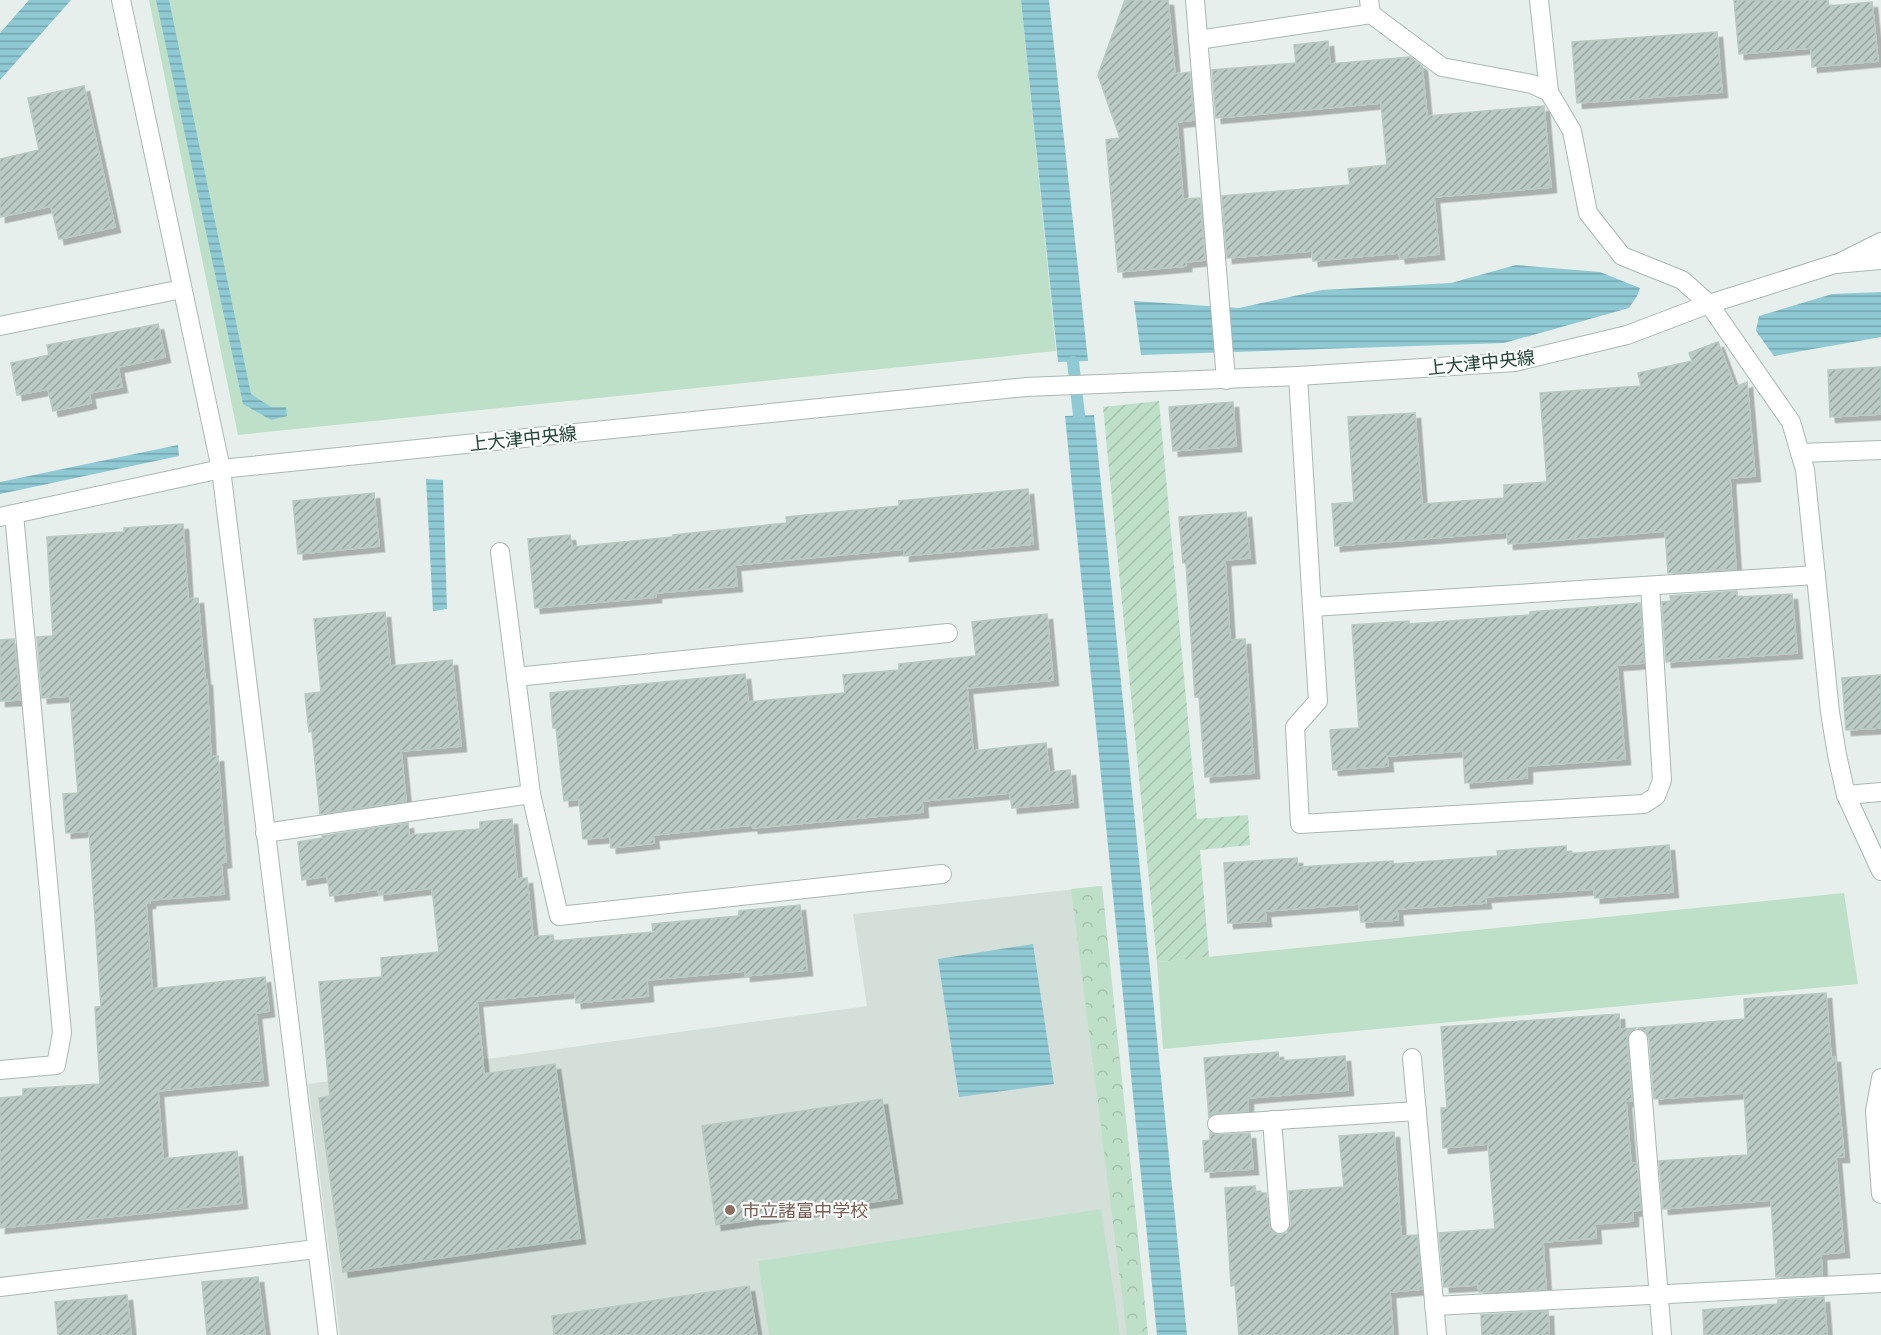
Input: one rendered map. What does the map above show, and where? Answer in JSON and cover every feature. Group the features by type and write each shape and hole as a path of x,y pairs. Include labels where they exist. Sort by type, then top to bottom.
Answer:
{"street":[{"path":"122,0 220,469 328,1335"},
{"path":"1195,0 1226,380"},
{"path":"1539,0 1549,92 1572,131 1588,213 1622,256 1682,280 1709,304 1791,422 1805,470 1830,712 1846,795 1881,871"},
{"path":"1198,40 1370,7 1442,67 1532,84 1549,92"},
{"path":"1835,264 1881,242"},
{"name":"上大津中央線","path":"7,515 220,469 1050,386 1226,380 1515,362 1627,335 1709,304 1835,264 1881,260"},
{"path":"0,326 182,289"},
{"path":"1298,376 1318,701 1295,727 1300,824 1632,805 1644,804 1656,796 1662,780 1650,586"},
{"path":"1800,453 1881,450"},
{"path":"0,1070 56,1065 62,1033 7,515"},
{"path":"500,552 531,794 559,916 942,874"},
{"path":"1312,607 1816,575"},
{"path":"516,677 948,633"},
{"path":"1846,795 1881,792"},
{"path":"265,833 531,794"},
{"path":"1638,1039 1662,1335"},
{"path":"1412,1058 1437,1335"},
{"path":"1881,1078 1875,1111 1881,1194"},
{"path":"1217,1124 1417,1111"},
{"path":"1272,1120 1280,1224"},
{"path":"0,1287 316,1249"},
{"path":"1434,1306 1881,1283"}],"shaded area":[{"name":"市立諸富中学校","path":"1102,886 1148,1335 340,1335 308,1084 867,1006 853,914"}],"green space":[{"path":"149,0 1021,0 1056,351 238,435"},
{"path":"1159,401 1197,819 1248,815 1250,845 1200,850 1209,957 1157,962 1103,407"},
{"path":"1102,886 1148,1335 1127,1335 1071,889"},
{"path":"1844,893 1858,984 1163,1049 1157,962"},
{"path":"1101,1209 1120,1335 769,1335 758,1261"}],"water":[{"path":"29,0 71,0 0,80 0,33"},
{"path":"156,0 169,0 251,394 271,407 286,407 287,416 271,420 243,404"},
{"path":"1021,0 1049,0 1088,361 1058,362"},
{"path":"1516,265 1600,272 1640,288 1629,308 1504,343 1141,355 1134,301 1239,308 1322,290 1451,283"},
{"path":"1881,292 1881,337 1774,356 1756,331 1759,316 1832,294"},
{"path":"1094,415 1187,1335 1157,1335 1065,416"},
{"path":"178,445 179,456 0,494 0,482"},
{"path":"426,479 443,480 447,609 433,611"},
{"path":"1033,944 1054,1084 959,1097 938,959"}],"building":[{"path":"1125,0 1168,0 1175,74 1190,72 1194,120 1177,122 1183,199 1200,198 1205,260 1186,262 1186,266 1118,272 1106,140 1120,138 1098,75"},
{"path":"1734,0 1828,0 1829,6 1872,2 1878,61 1812,67 1811,48 1739,54"},
{"path":"1717,32 1722,92 1577,103 1572,42"},
{"path":"1328,41 1330,64 1410,57 1422,66 1427,116 1544,106 1551,187 1434,197 1439,254 1400,258 1399,253 1313,261 1312,251 1227,258 1222,196 1350,185 1348,169 1387,165 1381,103 1216,118 1212,70 1296,63 1294,45"},
{"path":"84,86 115,227 59,239 51,206 0,217 0,159 39,150 28,98"},
{"path":"158,324 165,357 118,367 122,387 89,393 91,403 53,411 48,389 17,395 11,363 49,355 47,345"},
{"path":"1718,342 1735,387 1747,382 1755,476 1730,478 1736,569 1668,573 1665,531 1508,544 1507,532 1335,546 1332,504 1354,502 1348,417 1415,413 1422,504 1504,498 1504,485 1547,482 1540,393 1641,386 1638,373 1692,361 1689,353"},
{"path":"1881,367 1881,414 1830,417 1828,370"},
{"path":"1233,402 1236,446 1173,451 1169,407"},
{"path":"1028,489 1033,544 904,556 904,549 735,565 737,586 656,593 656,597 535,608 528,539 570,535 572,547 673,537 673,535 787,523 786,517 899,506 899,501"},
{"path":"374,493 379,546 298,554 293,501"},
{"path":"1246,512 1250,558 1225,560 1230,640 1245,639 1254,773 1205,777 1199,697 1195,697 1186,563 1183,563 1179,517"},
{"path":"183,524 188,599 198,598 205,680 207,680 211,757 218,756 226,862 221,863 224,894 150,900 150,903 146,903 152,989 265,977 269,1011 256,1013 263,1080 158,1091 163,1159 237,1151 242,1203 0,1228 0,1098 23,1096 23,1089 100,1084 95,1007 101,1007 89,831 66,833 63,794 78,793 70,696 42,698 37,637 53,636 47,537 124,532 124,528"},
{"path":"1737,591 1737,597 1792,594 1797,653 1666,662 1662,602 1671,601 1670,596"},
{"path":"1640,603 1644,663 1617,665 1625,759 1527,766 1527,778 1465,783 1463,751 1387,756 1388,766 1333,770 1330,730 1359,728 1352,625 1409,621 1409,624 1530,615 1530,612"},
{"path":"385,612 390,666 452,660 461,746 401,751 406,801 320,814 312,731 309,732 305,694 321,692 314,619"},
{"path":"1047,614 1053,680 967,688 973,751 1046,743 1049,772 1070,770 1073,802 1012,808 1010,793 922,801 923,812 653,835 654,843 611,848 610,837 583,839 579,799 564,801 550,693 745,674 748,702 845,693 843,675 899,670 899,664 976,656 972,622"},
{"path":"14,639 20,700 0,701 0,640"},
{"path":"1881,675 1881,728 1846,730 1842,678"},
{"path":"512,819 517,879 527,878 533,937 553,935 554,941 653,932 652,924 739,916 739,911 800,905 807,970 745,976 745,971 647,980 648,996 576,1003 575,992 477,1001 484,1074 555,1064 580,1238 343,1272 319,1098 330,1096 319,982 382,977 381,958 439,952 432,888 379,895 378,889 330,896 327,876 302,880 298,842 323,838 322,836 408,823 409,835 480,829 480,822"},
{"path":"1669,845 1673,892 1595,898 1594,889 1485,897 1486,903 1397,909 1398,920 1361,922 1359,904 1265,911 1266,921 1228,923 1224,863 1297,858 1298,867 1393,861 1393,864 1498,856 1497,851 1566,846 1566,854"},
{"path":"1826,993 1831,1057 1835,1057 1844,1157 1836,1157 1844,1252 1821,1254 1822,1275 1776,1277 1771,1200 1663,1209 1659,1161 1748,1155 1744,1093 1654,1099 1649,1038 1647,1032 1638,1028 1745,1019 1744,999"},
{"path":"1619,1014 1620,1029 1636,1028 1628,1034 1627,1039 1632,1101 1626,1101 1631,1163 1637,1163 1641,1210 1633,1211 1633,1221 1595,1224 1596,1238 1543,1242 1546,1289 1479,1292 1478,1285 1444,1287 1439,1233 1495,1229 1488,1144 1443,1148 1441,1108 1447,1108 1441,1027"},
{"path":"1278,1052 1279,1061 1345,1056 1348,1090 1248,1098 1248,1111 1216,1113 1209,1117 1204,1058"},
{"path":"882,1099 897,1198 716,1225 702,1126"},
{"path":"1210,1132 1218,1135 1250,1133 1253,1169 1205,1172 1203,1141 1210,1140"},
{"path":"1394,1132 1401,1236 1417,1235 1422,1289 1390,1292 1393,1335 1239,1335 1235,1285 1231,1286 1225,1188 1255,1186 1256,1193 1266,1193 1270,1230 1281,1235 1287,1233 1291,1224 1289,1191 1344,1187 1339,1136"},
{"path":"258,1277 265,1335 207,1335 202,1282"},
{"path":"749,1286 757,1335 554,1335 552,1316"},
{"path":"127,1295 131,1335 58,1335 55,1302"},
{"path":"1824,1297 1827,1335 1704,1335 1703,1310 1778,1304 1778,1300"},
{"path":"1548,1311 1549,1335 1482,1335 1481,1315"}],"waterway":[{"path":"1073,362 1079,415"}],"place":[{"name":"市立諸富中学校","path":"730,1210"}]}
